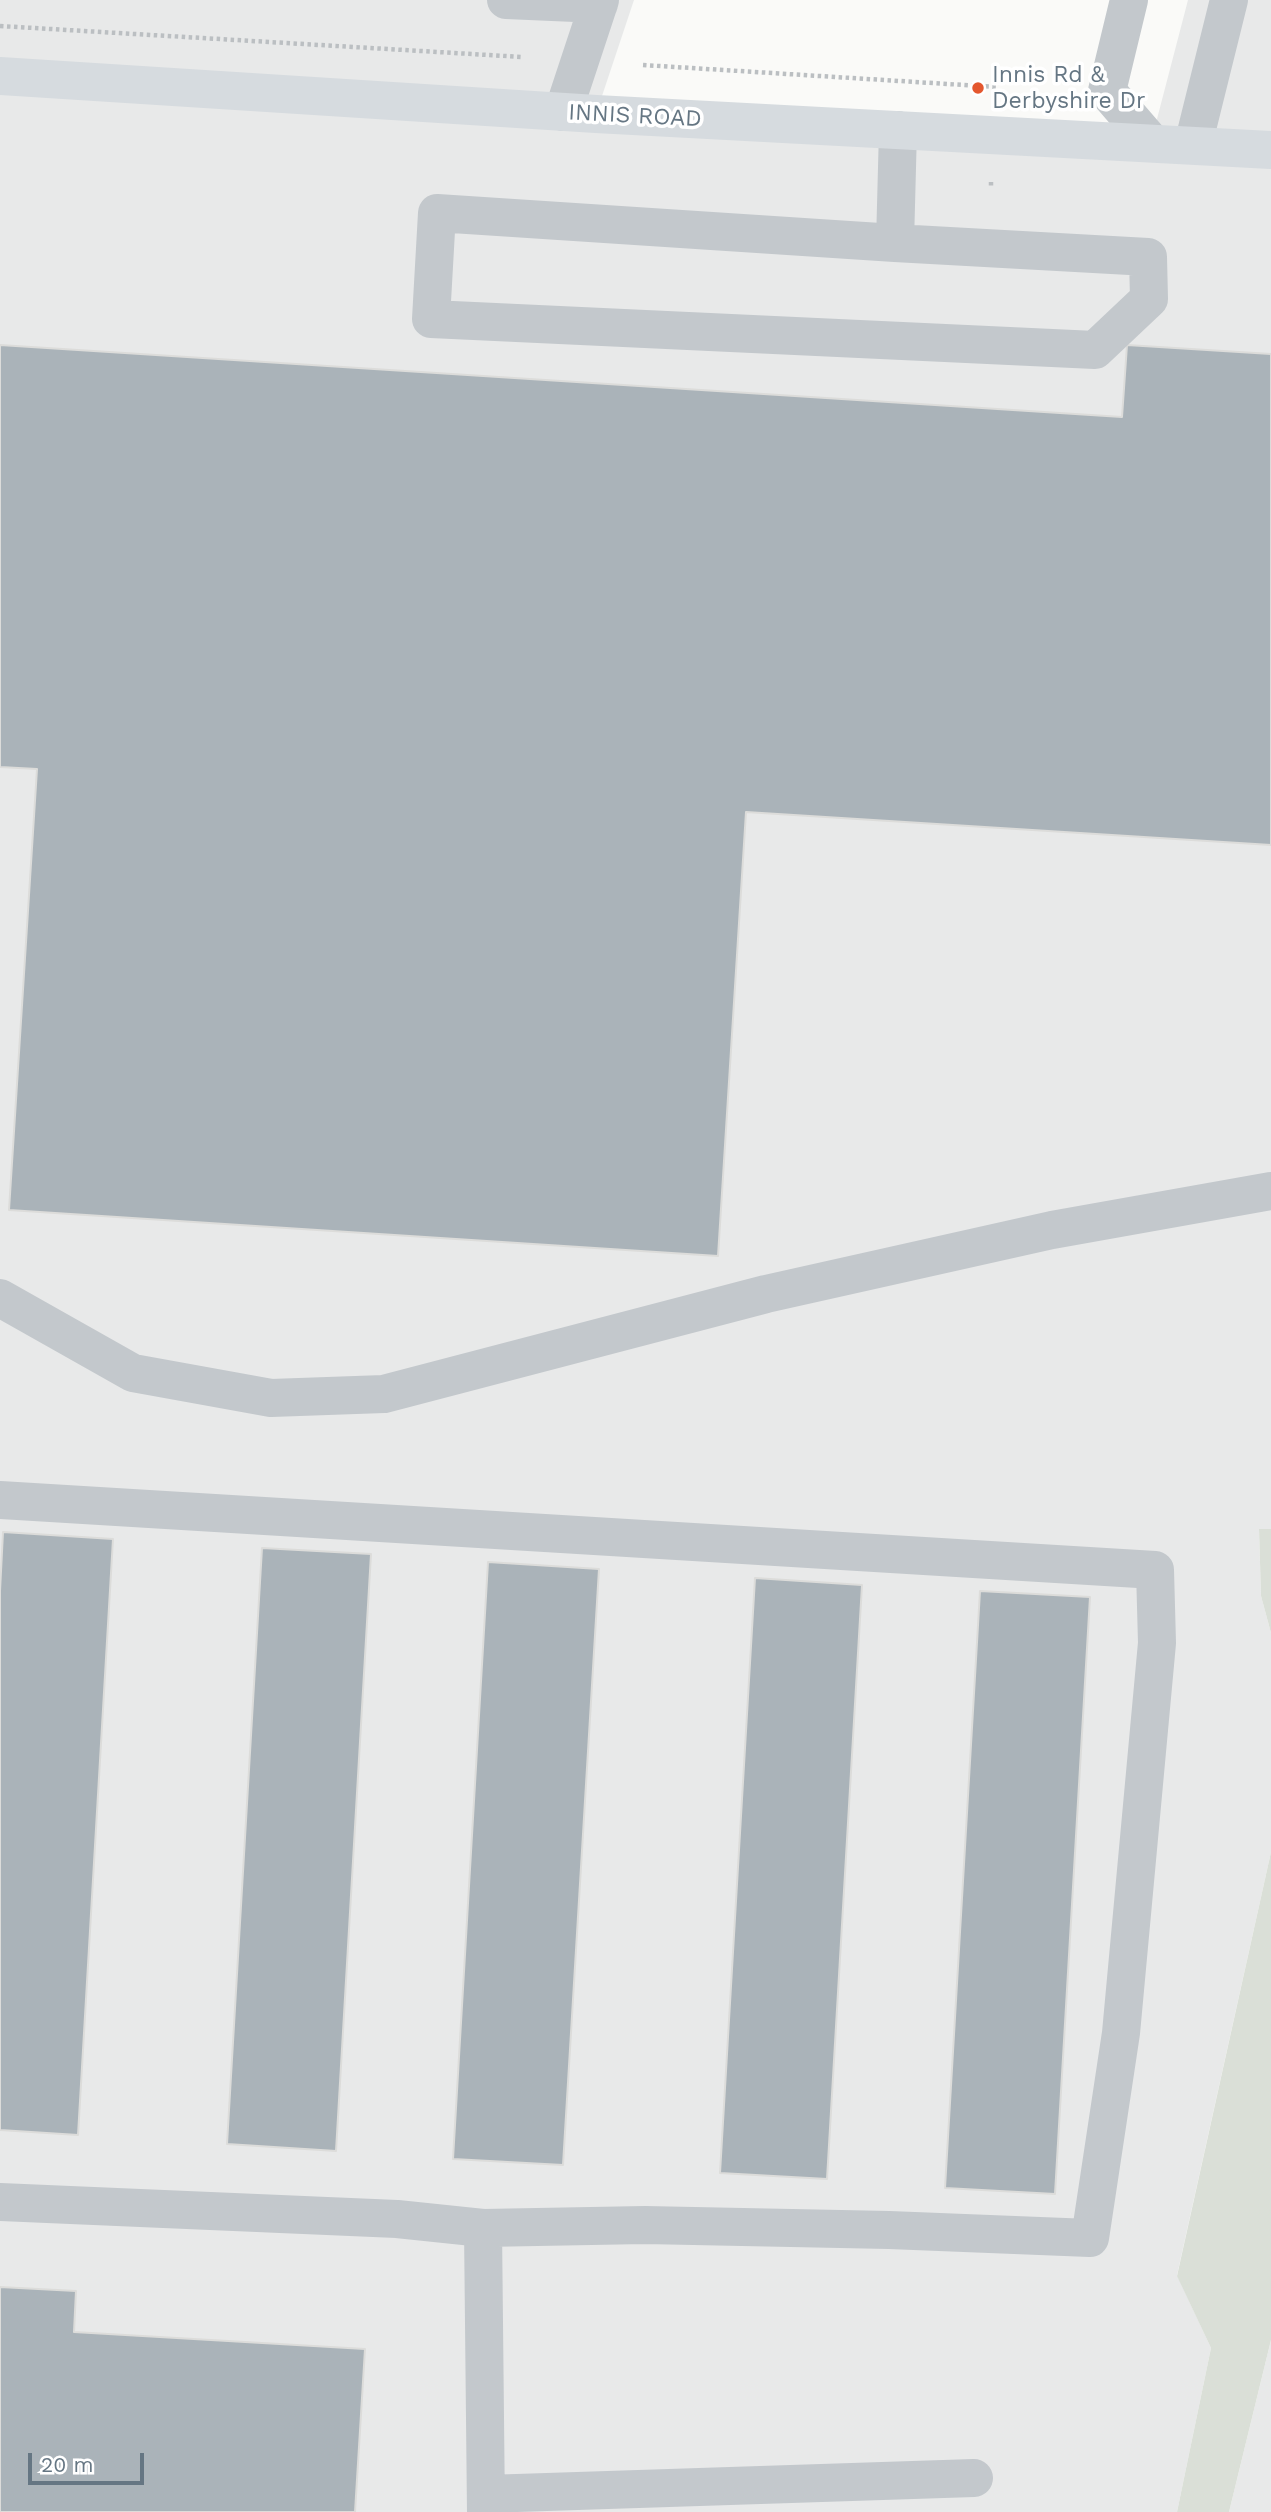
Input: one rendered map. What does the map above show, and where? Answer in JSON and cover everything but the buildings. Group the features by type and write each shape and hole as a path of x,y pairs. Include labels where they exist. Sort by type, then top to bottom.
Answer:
{"main road":[{"name":"INNIS ROAD","path":"0,76 563,112 1271,150"}],"street":[{"path":"507,0 600,2 563,112"},
{"path":"1129,0 1107,91 1151,142"},
{"path":"1193,145 1229,0"},
{"path":"895,243 898,130"},
{"path":"437,213 895,243 1148,257 1149,299 1096,350 431,319 437,213"},
{"path":"0,1298 133,1373 271,1398 384,1394 766,1294 1052,1230 1271,1191"},
{"path":"0,1500 1155,1570 1157,1643 1122,2019 1090,2238 658,2225 483,2228 397,2220 0,2202"},
{"path":"483,2228 486,2503 974,2478"}],"path":[{"path":"0,26 522,57"},
{"path":"643,65 996,87"}],"shaded area":[{"path":"0,0 634,0 596,114 1151,142 1188,0 1271,0 1271,1529 1259,1529 1261,1596 1271,1633 1271,1852 1177,2275 1211,2348 1177,2512 0,2512"},
{"path":"1259,1529 1271,1529 1271,1633 1261,1596"},
{"path":"1271,1852 1271,2340 1229,2512 1177,2512 1211,2348 1177,2276"},
{"path":"1271,2340 1271,2512 1229,2512"}],"place":[{"name":"Innis Rd & Derbyshire Dr","path":"978,88"}]}
